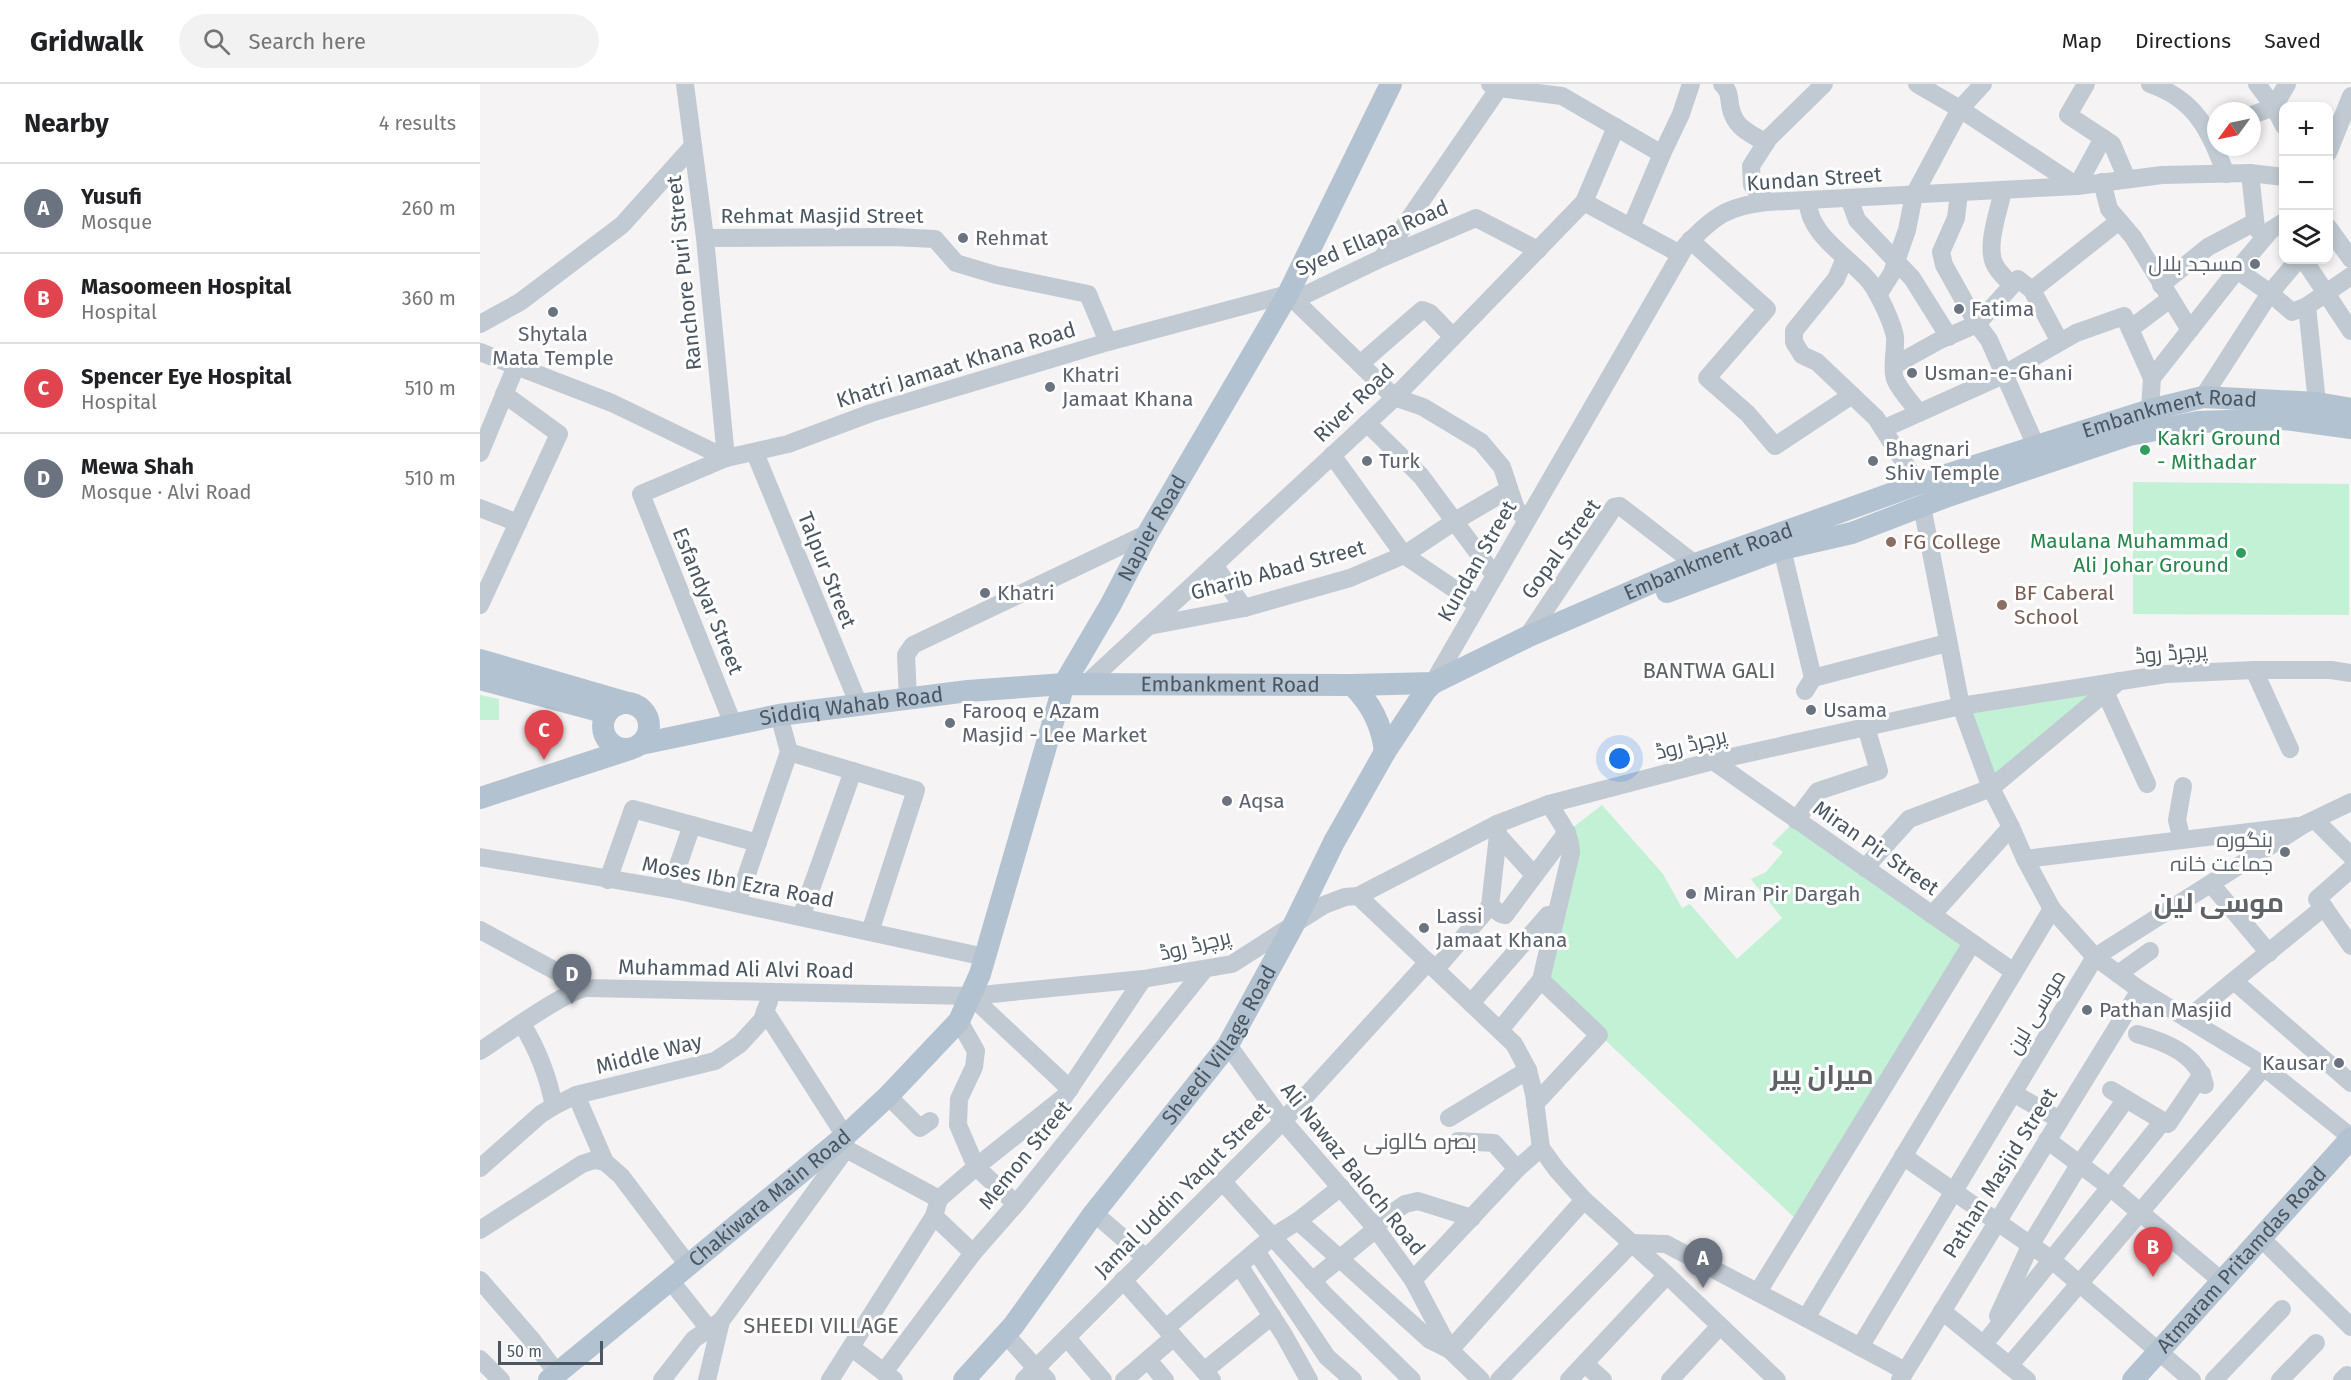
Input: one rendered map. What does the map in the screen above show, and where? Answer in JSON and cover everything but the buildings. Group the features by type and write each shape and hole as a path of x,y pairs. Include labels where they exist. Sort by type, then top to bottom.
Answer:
{"main road":[{"name":"Napier Road","path":"971,996 1075,684 1111,604 1148,533 1288,294 1391,84"},
{"name":"Embankment Road","path":"1075,684 1429,686 1548,636 1782,549 1852,533 1920,495 2036,446 2150,410 2203,397 2317,403 2351,409"},
{"name":"Embankment Road","path":"1429,686 1527,637 1695,564 1920,495 2129,435 2198,422 2284,419 2351,428"},
{"path":"480,660 634,704 644,711 649,722 648,734 636,747 618,748 608,741 603,724 607,713 616,705 628,703"},
{"path":"480,680 607,713"},
{"name":"Siddiq Wahab Road","path":"480,798 636,747 779,715 968,691 1075,684"},
{"path":"1352,685 1368,702 1378,720 1385,752"},
{"name":"Sheedi Village Road","path":"964,1380 1005,1334 1094,1213 1228,1045 1293,926 1334,842 1385,752 1429,686"},
{"name":"Chakiwara Main Road","path":"553,1377 688,1265 846,1143 959,1021 971,996"},
{"name":"Atmaram Pritamdas Road","path":"2133,1380 2262,1239 2351,1137"}],"street":[{"name":"Ranchore Puri Street","path":"684,84 705,238 726,458"},
{"path":"1631,228 1681,114 1691,84"},
{"path":"1767,202 1752,185 1751,166 1766,143 1824,84"},
{"path":"1917,84 1960,109 2077,186 2098,128"},
{"path":"1878,295 1892,273 1907,230 1914,195 1960,109 1983,84"},
{"path":"2086,84 2068,115 2098,128 2112,144 2127,179"},
{"path":"2257,84 2279,118"},
{"path":"2261,112 2274,107 2287,84"},
{"path":"1382,258 1495,86 1552,89 1662,154"},
{"path":"2163,86 2193,109 2207,124"},
{"path":"1730,88 1733,116 1740,127 1766,143"},
{"path":"2333,147 2344,133 2351,96"},
{"name":"River Road","path":"1075,684 1148,627 1367,423 1538,250 1584,202 1616,127"},
{"path":"480,324 520,302 622,225 693,146"},
{"path":"2221,156 2226,174"},
{"path":"2250,173 2256,228 2266,238"},
{"name":"Kundan Street","path":"1429,686 1685,247 1708,222 1728,209 1767,202 2077,186 2162,175 2250,173 2279,177"},
{"path":"2102,183 2109,209 2133,237 2190,330"},
{"path":"2003,190 1990,244 1994,264 2012,285"},
{"path":"1959,193 1956,218 1941,252 1944,265 1999,359 2003,375 2036,446"},
{"path":"1849,198 1857,220 1912,278 1949,337"},
{"path":"1808,200 1808,212 1830,243 1870,282 1878,295 1894,336 1895,378 1919,413"},
{"path":"1584,202 1631,228 1685,247 1767,309 1707,378 1748,414 1775,446 1852,395"},
{"name":"Syed Ellapa Road","path":"1288,294 1305,295 1382,258 1476,218 1538,250"},
{"path":"2032,290 2119,221"},
{"path":"2130,329 2208,247 2255,222"},
{"path":"2152,378 2237,270 2271,230 2279,225"},
{"path":"2333,234 2351,259"},
{"name":"Rehmat Masjid Street","path":"705,238 893,237 935,239 956,263 996,275 1088,294 1108,342"},
{"path":"1845,258 1836,279 1794,331 1794,342 1802,355 1817,362 1876,418 1920,495 1961,706 1990,788 2052,909 2095,957 2139,990 2264,1067 2351,1137"},
{"path":"2203,397 2270,292 2294,264"},
{"path":"2307,264 2351,331"},
{"path":"2237,270 2270,292 2292,312 2307,306 2351,276"},
{"path":"1895,365 1977,324 2018,279 2032,290 2064,340"},
{"path":"1288,294 1394,397 1423,407 1481,442 1502,466 1516,509 1527,519"},
{"name":"Khatri Jamaat Khana Road","path":"641,494 726,458 788,444 871,413 1108,342 1288,294"},
{"path":"2307,306 2317,403"},
{"path":"1360,364 1422,310 1430,313 1453,337"},
{"path":"1883,429 2003,375 2064,340 2124,316 2152,378 2150,410"},
{"path":"480,352 612,403 726,458"},
{"path":"480,453 516,366"},
{"path":"480,605 559,434 504,394"},
{"path":"1367,423 1421,476 1494,576"},
{"name":"Talpur Street","path":"755,453 859,705"},
{"path":"1332,455 1404,555 1478,605"},
{"name":"Gharib Abad Street","path":"1148,627 1244,608 1350,579 1404,555 1455,521 1508,490"},
{"name":"Esfandyar Street","path":"641,494 733,724"},
{"name":"Gopal Street","path":"1527,637 1614,507 1620,506 1635,516 1695,564"},
{"path":"480,508 518,523"},
{"path":"908,698 906,655 913,645 1148,533"},
{"path":"1782,549 1801,620 1809,684 1947,643"},
{"path":"1214,565 1244,608"},
{"path":"2254,670 2290,749"},
{"name":"پرچرڈ روڈ","path":"971,996 1143,979 1232,964 1324,905 1346,897 1358,897 1549,804 1713,761 1961,706 2166,674 2254,670 2331,670 2351,673"},
{"path":"1865,868 1909,819 1990,788 2119,681"},
{"path":"2106,694 2147,784"},
{"path":"737,903 789,752 779,715"},
{"path":"1796,820 1818,791 1879,771 1866,727"},
{"path":"789,752 916,790 870,932"},
{"name":"Miran Pir Street","path":"1713,761 2014,972"},
{"path":"801,917 853,771"},
{"path":"2181,840 2177,820 2183,786"},
{"name":"موسی لین","path":"1860,1347 2095,957 2309,823 2351,802"},
{"path":"1500,1030 1541,980 1571,853 1571,842 1567,832 1549,804"},
{"path":"608,880 633,808 758,843"},
{"path":"2025,859 2309,823 2351,856"},
{"path":"670,889 692,825"},
{"path":"1932,915 2011,827"},
{"path":"1497,830 1490,906 1505,915 1567,832"},
{"path":"1497,830 1534,874"},
{"name":"Moses Ibn Ezra Road","path":"480,857 670,889 985,957"},
{"path":"2351,869 2318,900 2351,946"},
{"path":"2211,884 2269,953"},
{"path":"1358,897 1514,1044 1528,1070 1541,1148 1557,1170 1584,1200 1777,1380"},
{"name":"Jamal Uddin Yaqut Street","path":"1024,1380 1042,1374 1067,1338 1283,1121 1490,906"},
{"path":"2185,1053 2195,1023 2234,981 2324,907"},
{"path":"1806,1318 2052,909"},
{"path":"1471,1002 1548,915 1556,915"},
{"name":"Muhammad Ali Alvi Road","path":"480,930 587,988 971,996"},
{"path":"1758,1292 1972,943"},
{"path":"2118,974 2150,951"},
{"name":"Memon Street","path":"889,1376 973,1253 1016,1204 1204,970"},
{"path":"830,1380 852,1348 937,1207 976,1167 1067,1093 1143,979"},
{"path":"1535,1104 1599,1035 1541,980"},
{"path":"2234,981 2351,1083"},
{"path":"480,1051 581,988 587,988"},
{"name":"Pathan Masjid Street","path":"1902,1376 2139,990"},
{"name":"Middle Way","path":"480,1168 541,1114 576,1095 716,1060 740,1044 762,1020 773,993"},
{"path":"971,996 1088,1113"},
{"path":"765,1011 846,1143 937,1207 973,1253"},
{"path":"959,1021 976,1051 974,1067 959,1099 957,1125 976,1167 1016,1204"},
{"path":"522,1024 533,1043 549,1081 554,1106"},
{"path":"1984,1344 2031,1244 2079,1165 2118,1094 2168,1124 2204,1079 2185,1053 2138,1034"},
{"name":"Ali Nawaz Baloch Road","path":"1228,1045 1283,1121 1375,1227 1413,1280 1450,1350 1481,1380"},
{"path":"2009,1365 2264,1067"},
{"path":"1449,1118 1528,1070"},
{"path":"2013,1093 2060,1120"},
{"path":"576,1095 606,1162 621,1176 688,1265"},
{"path":"888,1096 920,1128 930,1121"},
{"path":"1984,1344 2163,1121"},
{"path":"2047,1140 2141,1212 2223,1282"},
{"path":"1458,1141 1494,1143 1517,1169"},
{"path":"662,1380 694,1339 716,1325 846,1143"},
{"path":"1413,1280 1517,1169 1541,1148"},
{"path":"1903,1156 2052,1260 2192,1380"},
{"path":"480,1230 582,1164 594,1160 606,1162"},
{"path":"1222,1181 1312,1281 1412,1380"},
{"path":"1124,1380 1148,1360 1170,1333 1239,1265 1272,1237 1298,1221 1341,1187"},
{"path":"1298,1221 1430,1340 1450,1350 1584,1200"},
{"path":"1312,1281 1375,1227 1410,1201 1418,1201 1472,1218"},
{"path":"1094,1213 1146,1258"},
{"path":"2262,1239 2351,1327"},
{"path":"1498,1380 1632,1243 1666,1244 1860,1347 1902,1376"},
{"path":"1256,1251 1344,1378"},
{"path":"1239,1265 1272,1316 1305,1374 1324,1352"},
{"path":"1569,1380 1667,1275"},
{"path":"480,1280 532,1340 553,1377"},
{"path":"670,1280 716,1325"},
{"path":"1124,1280 1208,1375 1272,1316"},
{"path":"2214,1380 2282,1309"},
{"path":"1942,1311 2028,1380"},
{"path":"707,1380 716,1325"},
{"path":"1670,1380 1719,1327"},
{"path":"1005,1334 1042,1374"},
{"path":"1067,1338 1103,1380"},
{"path":"2280,1380 2316,1343"},
{"path":"852,1348 889,1376"},
{"path":"480,1359 501,1380"},
{"path":"1148,1360 1165,1380"},
{"path":"1585,1364 1603,1380"}],"green space":[{"path":"2133,482 2349,484 2349,615 2133,614"},
{"path":"2119,681 1995,775 1961,706"},
{"path":"480,695 499,699 499,720 480,720"},
{"path":"1602,805 1663,874 1682,908 1690,904 1737,959 1782,918 1751,879 1766,872 1783,852 1772,844 1796,820 1972,943 1797,1220 1541,980 1567,832"}],"place":[{"name":"Rehmat","path":"963,238"},
{"name":"مسجد بلال","path":"2255,264"},
{"name":"Fatima","path":"1959,309"},
{"name":"Shytala Mata Temple","path":"553,312"},
{"name":"Usman-e-Ghani","path":"1912,373"},
{"name":"Khatri Jamaat Khana","path":"1050,387"},
{"name":"Kakri Ground - Mithadar","path":"2145,450"},
{"name":"Turk","path":"1367,461"},
{"name":"Bhagnari Shiv Temple","path":"1873,461"},
{"name":"FG College","path":"1891,542"},
{"name":"Maulana Muhammad Ali Johar Ground","path":"2241,553"},
{"name":"Khatri","path":"985,593"},
{"name":"BF Caberal School","path":"2002,605"},
{"name":"Usama","path":"1811,710"},
{"name":"Farooq e Azam Masjid - Lee Market","path":"950,723"},
{"name":"Spencer Eye Hospital","path":"544,760"},
{"name":"Aqsa","path":"1227,801"},
{"name":"ہنگورہ جماعت خانہ","path":"2285,852"},
{"name":"Miran Pir Dargah","path":"1691,894"},
{"name":"Lassi Jamaat Khana","path":"1424,928"},
{"name":"Mewa Shah","path":"572,1004"},
{"name":"Pathan Masjid","path":"2087,1010"},
{"name":"Kausar","path":"2339,1063"},
{"name":"Masoomeen Hospital","path":"2153,1277"},
{"name":"Yusufi","path":"1703,1288"}],"district":[{"name":"BANTWA GALI","path":"1709,670"},
{"name":"موسی لین","path":"2219,903"},
{"name":"میران پیر","path":"1822,1075"},
{"name":"بصرہ کالونی","path":"1420,1141"},
{"name":"SHEEDI VILLAGE","path":"821,1325"}]}
